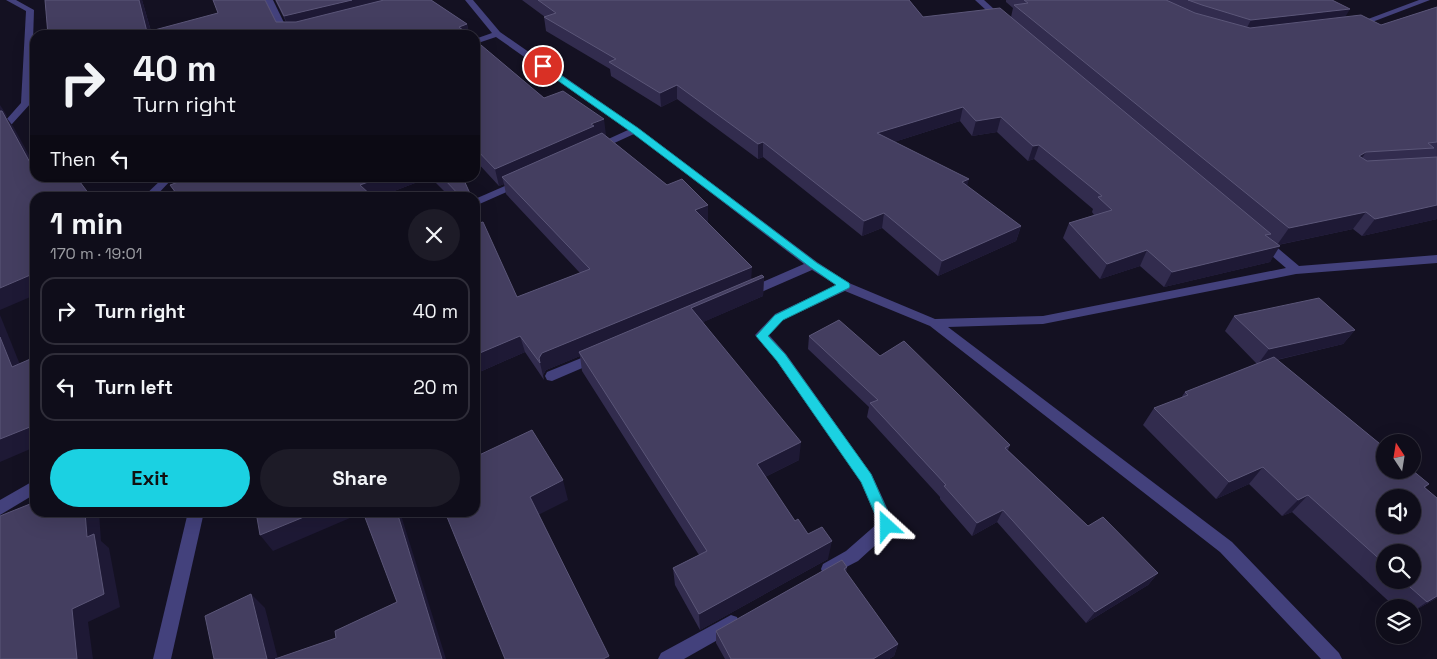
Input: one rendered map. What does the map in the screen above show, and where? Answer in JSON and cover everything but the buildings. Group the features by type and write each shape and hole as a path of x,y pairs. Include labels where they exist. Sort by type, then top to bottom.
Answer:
{"street":[{"path":"0,127 9,122 26,103 30,10 10,0"},
{"path":"270,0 284,30"},
{"path":"469,0 497,34 634,130 813,265 845,286 934,323 1226,546 1333,659"},
{"path":"979,0 1007,24"},
{"path":"1349,27 1426,0"},
{"path":"480,40 497,34"},
{"path":"590,150 634,130"},
{"path":"480,201 528,179"},
{"path":"153,192 164,182"},
{"path":"1258,238 1296,270"},
{"path":"934,323 1043,320 1296,270 1437,259"},
{"path":"732,299 813,265"},
{"path":"819,574 852,556 887,526 867,478 781,358 761,336 779,318 845,286"},
{"path":"552,376 606,353"},
{"path":"0,508 30,489"},
{"path":"162,659 195,517"},
{"path":"667,659 743,617"}],"route":[{"path":"543,66 634,130 813,265 845,286 779,318 761,336 781,358 867,478 887,526"}]}
